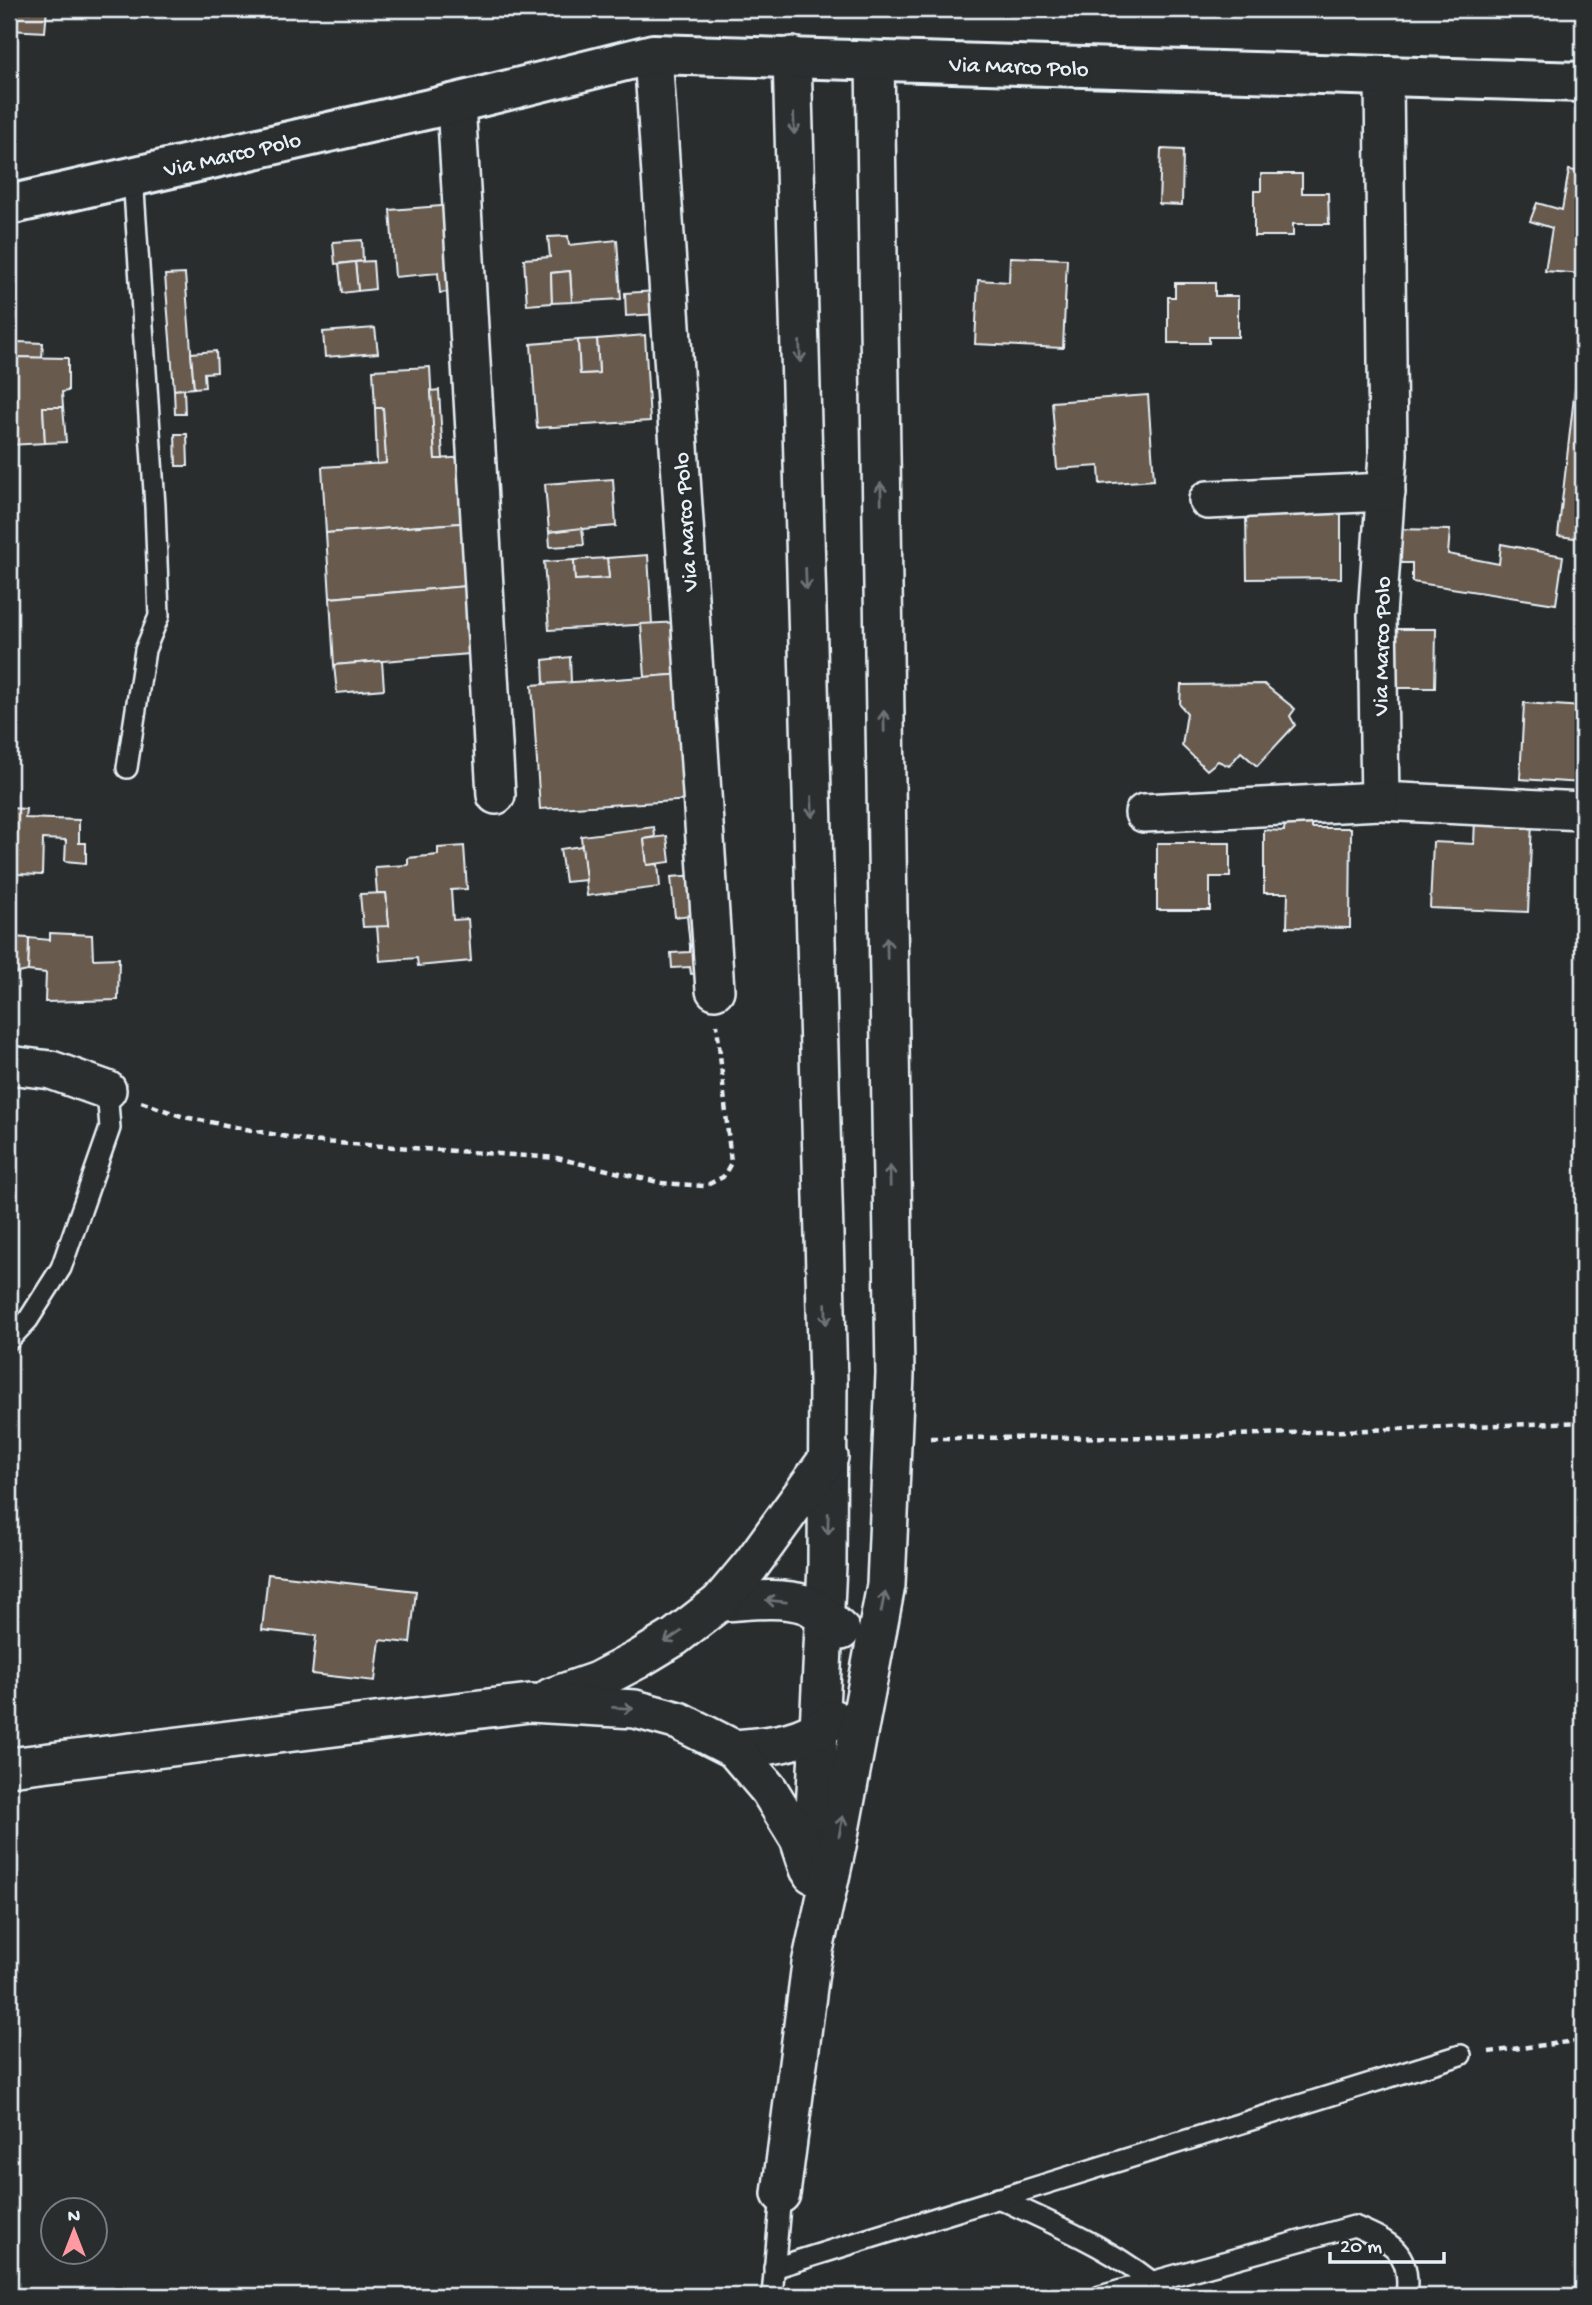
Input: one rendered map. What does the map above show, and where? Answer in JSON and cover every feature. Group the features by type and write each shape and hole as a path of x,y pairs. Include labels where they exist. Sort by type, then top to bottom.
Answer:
{"street":[{"name":"Via Marco Polo","path":"653,54 715,990"},
{"name":"Via Marco Polo","path":"9,205 456,103 653,54 792,56 1583,82"},
{"path":"792,56 829,1457 811,1964"},
{"path":"781,2194 811,1964 837,1846 886,1586 895,1374 875,60"},
{"name":"Via Marco Polo","path":"1380,801 1377,615 1388,455 1384,77"},
{"path":"456,103 496,796"},
{"path":"1208,500 1386,492"},
{"path":"1144,813 1380,801 1583,811"},
{"path":"9,1065 51,1070 107,1090"},
{"path":"530,1703 597,1681 637,1660 675,1637 720,1602 829,1457"},
{"path":"720,1602 765,1600 805,1604 825,1616 869,1677"},
{"path":"734,1749 775,1746 818,1732 869,1677"},
{"path":"9,1768 530,1703 635,1709 679,1721 734,1749 769,1790 799,1839 812,1879"}],"lane":[{"path":"127,768 145,650 159,616 155,506 133,176"},
{"path":"9,1340 28,1320 61,1268 110,1128 107,1090"},
{"path":"774,2267 1461,2055"},
{"path":"772,2296 781,2194"},
{"path":"998,2198 1099,2245 1152,2281 1169,2296"},
{"path":"1100,2296 1354,2226 1387,2240 1405,2262 1406,2296"}],"path":[{"path":"107,1090 184,1116 308,1141 557,1158 662,1182 705,1186 723,1177 731,1164 715,990"},
{"path":"892,1438 1182,1437 1583,1422"},
{"path":"1461,2055 1583,2040"}],"building":[{"path":"30,9 47,9 45,32 9,30 9,10 30,12"},
{"path":"1161,149 1183,150 1182,205 1159,204"},
{"path":"1569,170 1583,172 1583,274 1545,271 1552,228 1530,221 1537,203 1562,210"},
{"path":"1261,174 1302,174 1302,193 1328,193 1329,224 1293,224 1293,236 1254,236 1254,191 1261,191"},
{"path":"454,205 460,291 440,293 438,273 395,277 390,210"},
{"path":"568,236 569,245 617,240 621,299 572,302 570,271 551,273 552,303 527,305 524,259 550,257 548,237"},
{"path":"362,240 363,261 335,264 333,242"},
{"path":"1010,257 1067,259 1063,348 975,344 978,280 1009,282"},
{"path":"373,261 375,289 358,291 355,262"},
{"path":"355,262 358,291 342,293 339,264"},
{"path":"570,271 572,302 552,303 551,273"},
{"path":"185,274 194,388 174,390 165,275"},
{"path":"1175,283 1215,283 1215,296 1238,296 1238,337 1209,337 1209,343 1168,343 1168,297 1175,297"},
{"path":"657,291 658,314 626,316 625,293"},
{"path":"375,328 378,353 325,357 323,332"},
{"path":"645,335 650,421 537,428 531,344 578,340 580,374 599,373 597,339"},
{"path":"597,339 599,373 580,374 578,340"},
{"path":"18,342 43,343 42,358 18,357"},
{"path":"216,351 217,372 204,373 205,387 194,388 191,353"},
{"path":"9,357 68,358 68,391 62,392 63,407 43,407 45,443 9,445"},
{"path":"430,367 435,459 470,457 474,522 326,533 322,467 386,463 383,408 375,408 373,370"},
{"path":"1576,379 1583,379 1583,539 1558,536"},
{"path":"184,389 185,414 175,414 174,390"},
{"path":"439,390 443,459 435,459 431,391"},
{"path":"1148,395 1154,480 1100,484 1099,466 1057,469 1052,402"},
{"path":"43,407 63,407 66,442 45,443"},
{"path":"375,408 383,408 386,463 377,464"},
{"path":"175,434 187,434 188,466 176,466"},
{"path":"613,479 616,526 549,532 545,484"},
{"path":"1341,512 1341,578 1247,579 1246,513"},
{"path":"474,522 478,585 330,598 326,533"},
{"path":"582,528 584,545 550,547 549,532"},
{"path":"1393,529 1450,530 1448,554 1499,564 1501,544 1563,556 1556,604 1412,582 1412,563 1395,563"},
{"path":"648,555 652,624 549,630 544,562 574,560 575,580 609,578 607,558"},
{"path":"607,558 609,578 575,580 574,560"},
{"path":"478,585 482,653 334,665 330,598"},
{"path":"681,622 685,674 645,677 641,624"},
{"path":"1387,629 1436,629 1435,688 1387,688"},
{"path":"570,657 571,683 544,684 543,660"},
{"path":"382,661 384,689 337,693 334,665"},
{"path":"685,674 693,800 540,809 532,685"},
{"path":"1264,684 1295,709 1290,716 1295,725 1257,766 1241,752 1229,766 1218,761 1207,770 1182,746 1187,713 1180,705 1181,685"},
{"path":"1524,703 1583,707 1583,783 1520,779"},
{"path":"9,808 26,809 25,818 79,820 79,843 86,843 86,863 65,861 66,840 43,839 42,875 17,874 17,863 9,863"},
{"path":"1475,819 1532,822 1528,912 1430,908 1433,842 1474,844"},
{"path":"1285,821 1312,821 1312,828 1351,828 1350,928 1287,927 1288,893 1264,893 1264,830 1284,831"},
{"path":"654,827 655,837 644,839 647,865 658,864 660,887 587,896 581,836"},
{"path":"667,836 670,862 647,865 644,839"},
{"path":"1157,843 1230,843 1230,877 1210,877 1210,910 1157,910"},
{"path":"464,846 467,889 451,890 453,920 468,919 471,961 418,966 417,958 380,961 377,926 389,926 386,893 377,893 375,867 408,865 408,858 438,855 438,848"},
{"path":"582,846 586,880 565,882 560,849"},
{"path":"698,875 701,906 690,908 691,915 675,917 671,877"},
{"path":"386,893 389,926 363,927 360,894"},
{"path":"701,906 705,945 690,946 687,916 691,915 690,908"},
{"path":"50,933 92,935 93,959 119,958 118,1000 45,1002 46,973 28,971 29,938 50,940"},
{"path":"9,937 29,938 28,971 9,975"},
{"path":"705,945 708,972 691,974 690,967 672,968 671,953 690,952 690,946"},
{"path":"268,1574 416,1591 410,1643 380,1640 375,1681 312,1674 316,1636 262,1630"}]}
